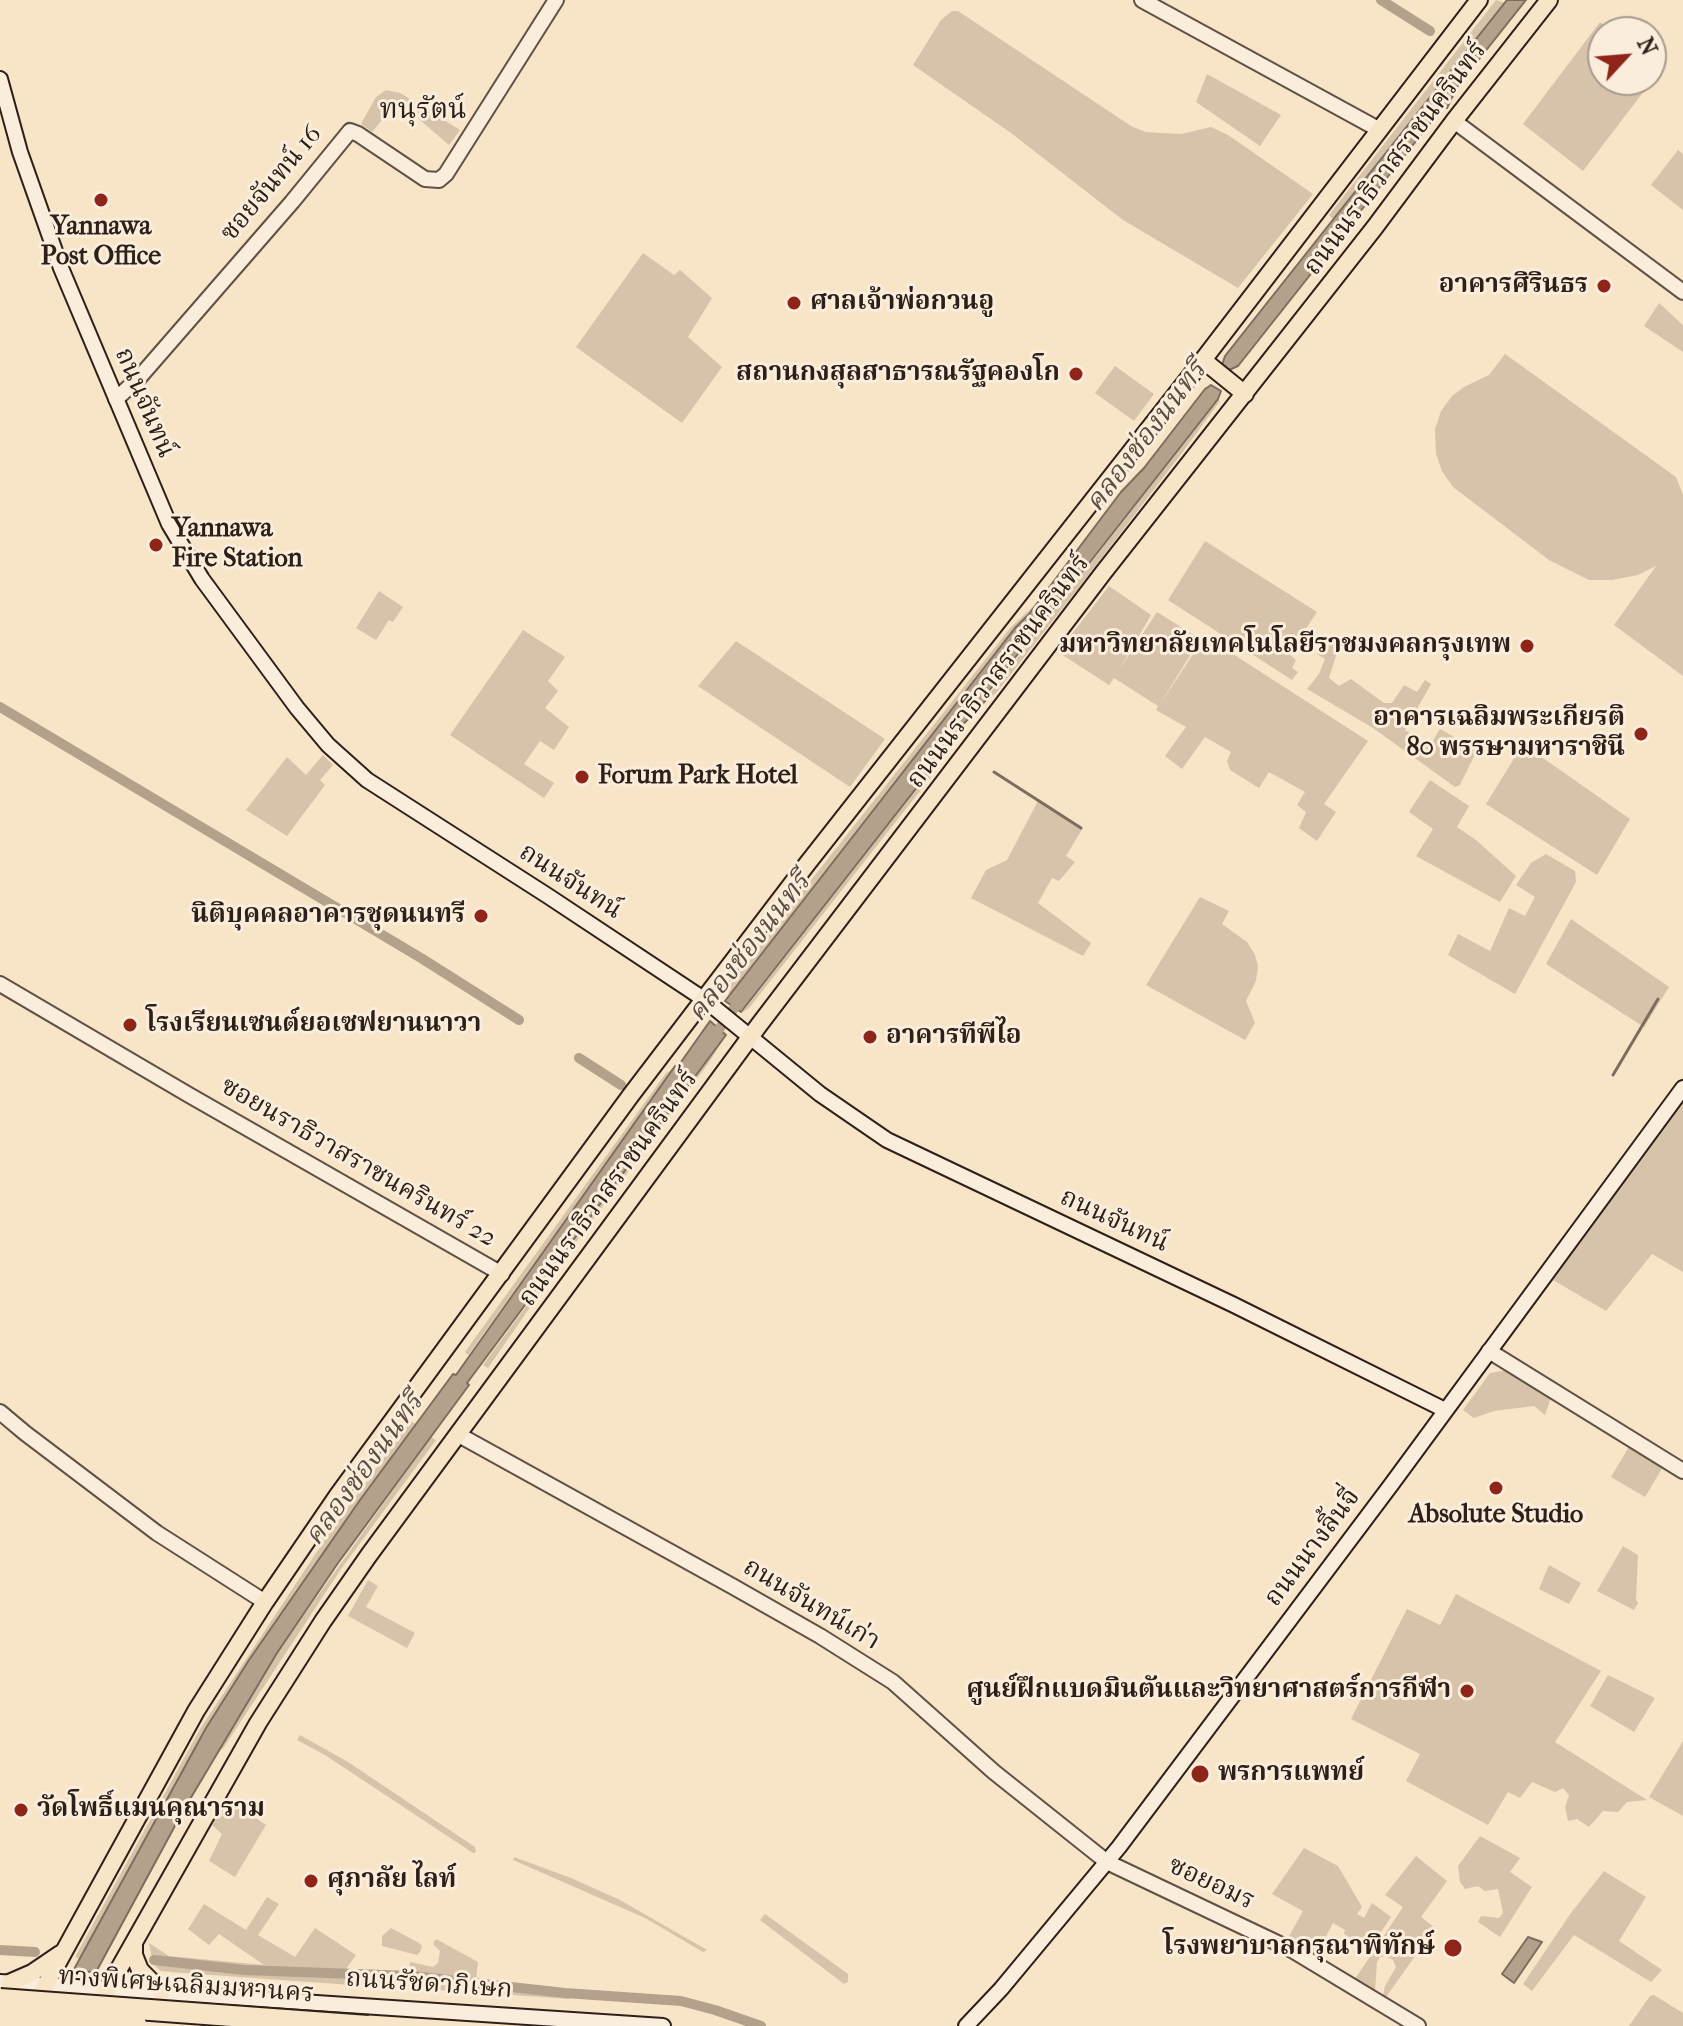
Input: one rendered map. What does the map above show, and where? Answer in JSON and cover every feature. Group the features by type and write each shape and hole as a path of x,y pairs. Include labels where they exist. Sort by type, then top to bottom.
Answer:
{"highway":[{"name":"ทางพิเศษเฉลิมมหานคร","path":"3,1988 368,2026"},
{"name":"ทางพิเศษเฉลิมมหานคร","path":"0,2017 137,2026"}],"main road":[{"name":"ซอยจันทน์ 16","path":"116,399 158,356 350,131 425,179 439,180 446,174 556,0"},
{"path":"1142,0 1378,129"},
{"name":"ถนนนราธิวาสราชนครินทร์","path":"22,2026 196,1711 265,1602 355,1471 631,1095 709,1003 807,864 1203,360 1479,0"},
{"name":"ถนนนราธิวาสราชนครินทร์","path":"85,2026 293,1666 355,1575 459,1435 745,1033 1549,0"},
{"name":"ถนนจันทน์","path":"0,79 20,152 48,234 158,501 182,548 231,620 328,745 377,789 548,896 709,1003 820,1094 887,1140 1234,1305 1445,1410"},
{"path":"1454,121 1683,292"},
{"path":"1203,360 1245,394"},
{"name":"ซอยนราธิวาสราชนครินทร์ 22","path":"0,984 502,1274"},
{"name":"ถนนนางลิ้นจี่","path":"966,2026 1001,1989 1107,1862 1683,1088"},
{"path":"1489,1351 1683,1471"},
{"path":"0,1412 157,1533 265,1602"},
{"name":"ถนนจันทน์เก่า","path":"459,1435 757,1600 893,1682 994,1772 1107,1862"},
{"name":"ซอยอมร","path":"1107,1862 1292,1950 1418,2026"},
{"path":"134,1943 134,1955 140,1970 162,1992"},
{"path":"3,1988 65,1951"},
{"name":"ถนนรัชดาภิเษก","path":"3,1988 46,1985 663,2026"}],"shaded area":[{"path":"1496,0 1505,3 1334,220 1329,215"},
{"path":"1507,0 1526,0 1457,87 1447,108 1443,107 1238,366 1229,370 1225,368 1222,365 1225,356"},
{"path":"952,11 958,11 1131,126 1145,132 1181,134 1211,127 1228,135 1313,194 1238,288 1123,220 1011,133 913,65 941,20"},
{"path":"1587,39 1587,96 1640,96 1583,171 1523,124"},
{"path":"1207,74 1281,115 1260,146 1196,102"},
{"path":"386,90 400,93 460,130 449,145 406,108 395,105 372,132 361,124 376,97"},
{"path":"1678,150 1683,154 1683,210 1651,185"},
{"path":"643,253 674,275 680,270 712,298 688,337 722,367 682,423 576,347"},
{"path":"1659,303 1683,325 1683,352 1644,326"},
{"path":"1505,354 1676,477 1683,495 1683,676 1614,625 1656,566 1638,575 1589,580 1549,560 1453,487 1442,471 1436,454 1435,429 1441,411 1452,396 1464,387 1489,375"},
{"path":"1115,366 1154,394 1134,421 1095,393"},
{"path":"1211,385 1221,391 1218,399 988,692 989,697 953,735 932,768 741,1012 725,1001 1121,492"},
{"path":"1218,399 1220,401 1182,453 1073,595 996,693 981,705"},
{"path":"1205,541 1317,612 1289,654 1296,660 1292,668 1298,672 1292,680 1168,600"},
{"path":"1109,586 1151,615 1119,670 1157,612 1200,639 1159,706 1205,636 1368,741 1324,804 1336,812 1317,841 1299,828 1306,812 1297,805 1305,792 1269,772 1259,788 1230,770 1227,761 1231,752 1205,737 1182,769 1165,756 1186,727 1156,710 1158,706 1114,678 1109,685 1058,652"},
{"path":"379,591 403,607 393,622 389,620 376,640 356,628"},
{"path":"1039,601 729,996 728,988 808,884 1011,627"},
{"path":"523,630 565,657 548,681 558,691 545,708 569,727 554,750 540,741 524,764 554,783 544,798 450,735"},
{"path":"1327,638 1339,646 1329,678 1339,686 1351,679 1384,703 1392,703 1404,685 1417,692 1425,680 1431,684 1405,730 1428,745 1440,729 1477,750 1460,785 1455,787 1373,728 1307,689 1319,674 1325,659 1317,654"},
{"path":"736,641 885,739 850,787 698,686"},
{"path":"1523,744 1630,819 1597,875 1486,804"},
{"path":"323,755 333,765 320,780 325,785 287,836 246,810 287,757 306,775"},
{"path":"932,768 935,772 742,1013"},
{"path":"1430,780 1469,806 1457,827 1516,876 1500,902 1416,856 1433,829 1409,812"},
{"path":"1039,799 1083,828 1066,856 1075,862 1059,881 1052,878 1038,903 1091,943 1083,956 971,898 986,870 1007,860"},
{"path":"1546,854 1575,871 1576,882 1515,994 1448,955 1458,934 1490,951 1509,908 1525,916 1535,897 1516,885 1531,863"},
{"path":"1200,897 1229,911 1222,924 1247,942 1255,955 1258,966 1256,981 1246,1001 1255,1023 1245,1040 1146,985"},
{"path":"1571,919 1669,987 1644,1027 1546,964"},
{"path":"710,1021 726,1035 467,1383 469,1385 338,1563 277,1653 183,1811 96,1972 73,1971 206,1728 249,1660 360,1500 453,1374 456,1375"},
{"path":"726,1035 488,1368 483,1365"},
{"path":"672,1070 468,1355 465,1352 666,1073"},
{"path":"1683,1104 1683,1272 1652,1254 1606,1311 1553,1280"},
{"path":"1508,1370 1551,1398 1545,1415 1534,1406 1494,1411 1474,1418 1463,1410 1490,1373"},
{"path":"410,1421 416,1424 316,1562 206,1728 79,1959 75,1957 200,1729 324,1541"},
{"path":"431,1437 436,1440 341,1569 224,1747 215,1755 277,1653"},
{"path":"1630,1445 1664,1465 1645,1497 1611,1477"},
{"path":"1623,1546 1638,1555 1638,1603 1634,1610 1597,1591"},
{"path":"1549,1565 1581,1583 1569,1604 1539,1589"},
{"path":"368,1580 378,1586 366,1607 415,1633 407,1648 348,1616"},
{"name":"ศูนย์ฝึกแบดมินตันและวิทยาศาสตร์การกีฬา","path":"1456,1594 1601,1671 1555,1742 1647,1800 1627,1802 1618,1812 1603,1811 1589,1827 1577,1819 1568,1821 1565,1807 1569,1795 1563,1788 1555,1792 1532,1782 1520,1798 1508,1792 1488,1825 1406,1781 1420,1754 1351,1719 1407,1609 1440,1625"},
{"path":"1608,1675 1655,1698 1634,1732 1590,1706"},
{"path":"300,1735 348,1762 475,1847 476,1852 473,1853 325,1755 297,1740"},
{"path":"1683,1741 1683,1816 1649,1797"},
{"path":"228,1799 266,1825 235,1877 209,1861 222,1834 212,1825"},
{"path":"1480,1836 1520,1858 1510,1872 1532,1887 1500,1937 1478,1922 1481,1916 1499,1918 1503,1913 1498,1889 1485,1891 1478,1886 1465,1889 1460,1882 1458,1866"},
{"path":"1304,1848 1338,1866 1362,1907 1357,1914 1364,1918 1372,1903 1391,1917 1369,1950 1333,1923 1316,1956 1287,1940 1303,1911 1272,1894"},
{"path":"1416,1856 1447,1881 1421,1917 1435,1928 1386,1997 1383,1996 1385,1986 1396,1967 1393,1960 1385,1956 1377,1962 1375,1991 1355,1979 1403,1907 1385,1895"},
{"path":"514,1857 620,1900 707,1950 703,1952 645,1918 513,1860"},
{"path":"1604,1871 1646,1897 1619,1941 1662,1970 1651,1982 1574,1935 1532,1991 1523,1984"},
{"path":"267,1897 279,1904 258,1935 295,1957 315,1928 356,1955 343,1973 393,1978 393,1988 161,1971 153,1964 149,1943 169,1956 264,1965 219,1934 209,1945 188,1929 204,1904 246,1930"},
{"path":"765,1914 848,1974 848,1982 844,1984 760,1920"},
{"path":"391,1928 419,1943 422,1946 420,1952 417,1955 382,1946 382,1936"},
{"path":"1528,1937 1542,1942 1514,1983 1502,1974"},
{"path":"436,1939 478,1962 476,1980 569,1991 569,1999 410,1988 410,1962 433,1967 438,1963 440,1951 433,1944"},
{"path":"1654,1995 1683,2013 1683,2026 1629,2026 1650,1996"}],"waterway":[{"path":"1381,0 1430,31"},
{"path":"0,707 421,958 519,1020"},
{"path":"994,772 1081,828"},
{"name":"คลองช่องนนทรี","path":"712,1039 742,997"},
{"path":"1613,1075 1658,999"},
{"path":"579,1058 621,1085"},
{"path":"0,1950 35,1952"},
{"path":"154,1960 244,1970 412,1976 565,1993 681,2001 761,2026"}],"place":[{"name":"Yannawa Post Office","path":"101,200"},
{"name":"อาคารศิรินธร","path":"1604,286"},
{"name":"ศาลเจ้าพ่อกวนอู","path":"794,303"},
{"name":"สถานกงสุลสาธารณรัฐคองโก","path":"1076,374"},
{"name":"Yannawa Fire Station","path":"156,545"},
{"name":"มหาวิทยาลัยเทคโนโลยีราชมงคลกรุงเทพ","path":"1527,646"},
{"name":"อาคารเฉลิมพระเกียรติ 80 พรรษามหาราชินี","path":"1641,734"},
{"name":"Forum Park Hotel","path":"582,777"},
{"name":"นิติบุคคลอาคารชุดนนทรี","path":"481,916"},
{"name":"โรงเรียนเซนต์ยอเซฟยานนาวา","path":"130,1025"},
{"name":"อาคารทีพีไอ","path":"870,1037"},
{"name":"Absolute Studio","path":"1496,1488"},
{"name":"ศูนย์ฝึกแบดมินตันและวิทยาศาสตร์การกีฬา","path":"1467,1691"},
{"name":"พรการแพทย์","path":"1200,1774"},
{"name":"วัดโพธิ์แมนคุณาราม","path":"21,1810"},
{"name":"ศุภาลัย ไลท์","path":"311,1881"},
{"name":"โรงพยาบาลกรุณาพิทักษ์","path":"1453,1948"}],"district":[{"name":"ทนุรัตน์","path":"423,111"}]}
